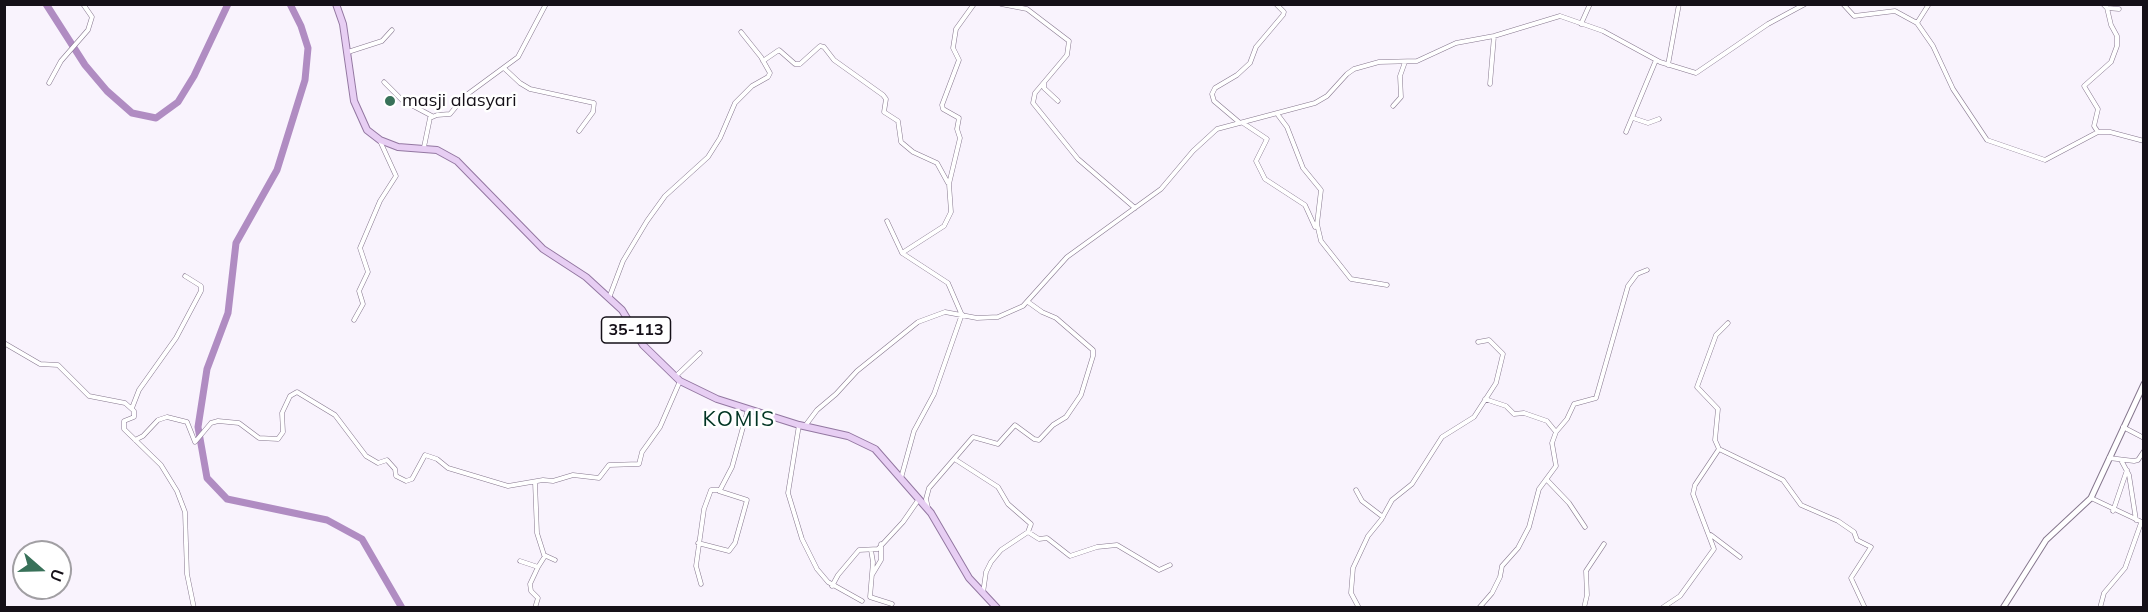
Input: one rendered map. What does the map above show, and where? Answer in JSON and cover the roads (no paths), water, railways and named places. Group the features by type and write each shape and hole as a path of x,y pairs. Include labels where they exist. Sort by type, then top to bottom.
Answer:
{"main road":[{"path":"336,4 343,24 357,109 368,130 380,140"},
{"name":"35-113","path":"380,140 398,147 424,147 437,150 457,161 543,249 586,277 622,310 644,345 677,379 717,399 802,426 864,442 875,449 931,513 956,560 997,608"},
{"path":"2003,608 2044,542 2091,498 2144,384"}],"street":[{"path":"49,82 92,20 90,11 83,4"},
{"path":"384,82 402,100 432,116 450,114 465,96 505,69 527,45 546,4"},
{"path":"902,253 944,226 951,212 949,183 960,138 957,129 959,118 943,109 942,105 959,60 953,48 956,29 974,4"},
{"path":"1001,4 1027,9 1069,41 1067,55 1035,93 1033,103 1078,159 1135,208"},
{"path":"1276,4 1284,12 1283,15 1256,47 1250,63 1237,75 1215,88 1212,94 1214,101 1241,123 1267,139 1256,161 1264,179 1305,205 1321,241 1351,279 1387,285"},
{"path":"1581,24 1590,4"},
{"path":"1668,65 1679,4"},
{"path":"862,601 832,586 818,569 805,545 790,501 788,485 802,426 857,371 909,328 937,314 961,314 977,318 998,317 1028,302 1043,281 1067,258 1161,189 1206,138 1217,129 1278,115 1321,100 1354,69 1379,62 1421,60 1456,43 1494,36 1556,17 1564,17 1603,31 1668,65 1701,72 1768,24 1805,4"},
{"path":"1843,4 1854,16 1895,11 1917,23 1933,46 1953,89 1987,140 2045,159 2098,132 2110,132 2144,141"},
{"path":"1917,23 1929,4"},
{"path":"2098,132 2094,126 2098,110 2084,86 2111,62 2117,46 2117,36 2111,25 2107,8 2103,4"},
{"path":"2107,8 2119,9"},
{"path":"348,52 382,40 392,30"},
{"path":"609,299 623,261 647,221 665,196 708,157 720,138 735,104 752,86 768,77 770,73 741,32"},
{"path":"1490,84 1494,36"},
{"path":"763,61 779,50 795,64 800,64 820,46 824,47 834,60 883,95 886,99 884,112 898,121 902,142 914,152 937,163 949,183"},
{"path":"1626,132 1656,60"},
{"path":"1393,106 1401,97 1400,76 1405,62"},
{"path":"505,69 519,83 530,88 591,100 595,106 593,112 579,131"},
{"path":"1044,82 1044,88 1058,101"},
{"path":"1278,115 1287,127 1303,168 1321,190 1317,232"},
{"path":"424,147 432,116"},
{"path":"1633,118 1648,123 1659,119"},
{"path":"354,321 363,304 359,291 368,272 360,249 380,201 396,176 380,140"},
{"path":"887,221 902,253 948,283 961,314 934,394 914,431 901,478"},
{"path":"1479,608 1492,593 1500,577 1502,566 1518,548 1529,527 1539,489 1557,464 1552,443 1556,432 1576,402 1596,398 1628,286 1637,274 1647,270"},
{"path":"185,276 200,285 202,290 176,338 135,396 132,408 135,416 125,421 123,427 157,460 182,502 187,523 187,574 194,608"},
{"path":"931,513 926,499 929,488 957,460 973,437 998,444 1014,425 1039,440 1053,424 1066,417 1081,395 1094,356 1093,350 1056,318 1028,302"},
{"path":"1728,323 1716,335 1697,387 1718,409 1715,440 1719,449 1783,480 1801,505 1838,521 1854,532 1857,540 1871,547 1851,578 1865,608"},
{"path":"1359,608 1351,593 1353,566 1368,536 1383,517 1392,500 1412,484 1442,437 1474,417 1496,383 1503,355 1489,340 1478,342"},
{"path":"4,343 40,364 58,365 91,398 118,401 132,408"},
{"path":"135,440 143,436 158,420 171,417 187,422 192,440 197,441 212,422 225,421 241,424 262,439 278,440 283,432 282,413 291,394 297,392 334,415 366,456 378,463 387,460 402,480 411,480 425,455 437,459 448,468 508,486 543,480 553,481 573,475 599,478 609,465 639,464 642,452 660,427 677,379 700,353"},
{"path":"1485,399 1506,406 1514,414 1524,413 1547,421 1556,432"},
{"path":"718,490 732,467 748,409"},
{"path":"2123,427 2144,438"},
{"path":"1662,608 1680,596 1710,557 1714,547 1695,503 1694,488 1719,449"},
{"path":"2108,458 2138,459 2144,451"},
{"path":"957,460 998,487 1008,504 1031,524 1028,532 1001,550 991,562 986,572 983,594"},
{"path":"2121,460 2127,470 2136,520"},
{"path":"2113,511 2127,470"},
{"path":"1547,480 1569,502 1585,527"},
{"path":"535,482 536,524 545,556 530,584 531,591 538,598 535,608"},
{"path":"698,543 729,551 735,543 747,500 718,490 712,489 710,492 698,543 696,573 701,584"},
{"path":"1356,490 1362,501 1383,517"},
{"path":"2091,498 2113,511 2142,523 2125,568 2104,593 2100,608"},
{"path":"832,586 859,549 878,549 903,522 919,499"},
{"path":"1028,532 1039,539 1047,538 1070,556 1097,547 1117,545 1159,570 1170,565"},
{"path":"1708,533 1740,557"},
{"path":"872,575 881,560 881,544"},
{"path":"1584,608 1587,595 1586,571 1604,544"},
{"path":"871,550 870,598 892,604"},
{"path":"545,556 555,560"},
{"path":"520,561 538,567"}],"waterway":[{"path":"46,4 85,65 107,91 132,113 156,118 178,102 194,76 228,4"},
{"path":"290,4 301,26 308,48 305,80 277,170 236,243 228,313 207,369 198,427 207,478 227,499 327,520 362,539 402,608"}],"place":[{"name":"masji alasyari","path":"390,101"}],"district":[{"name":"KOMIS","path":"739,420"}]}
